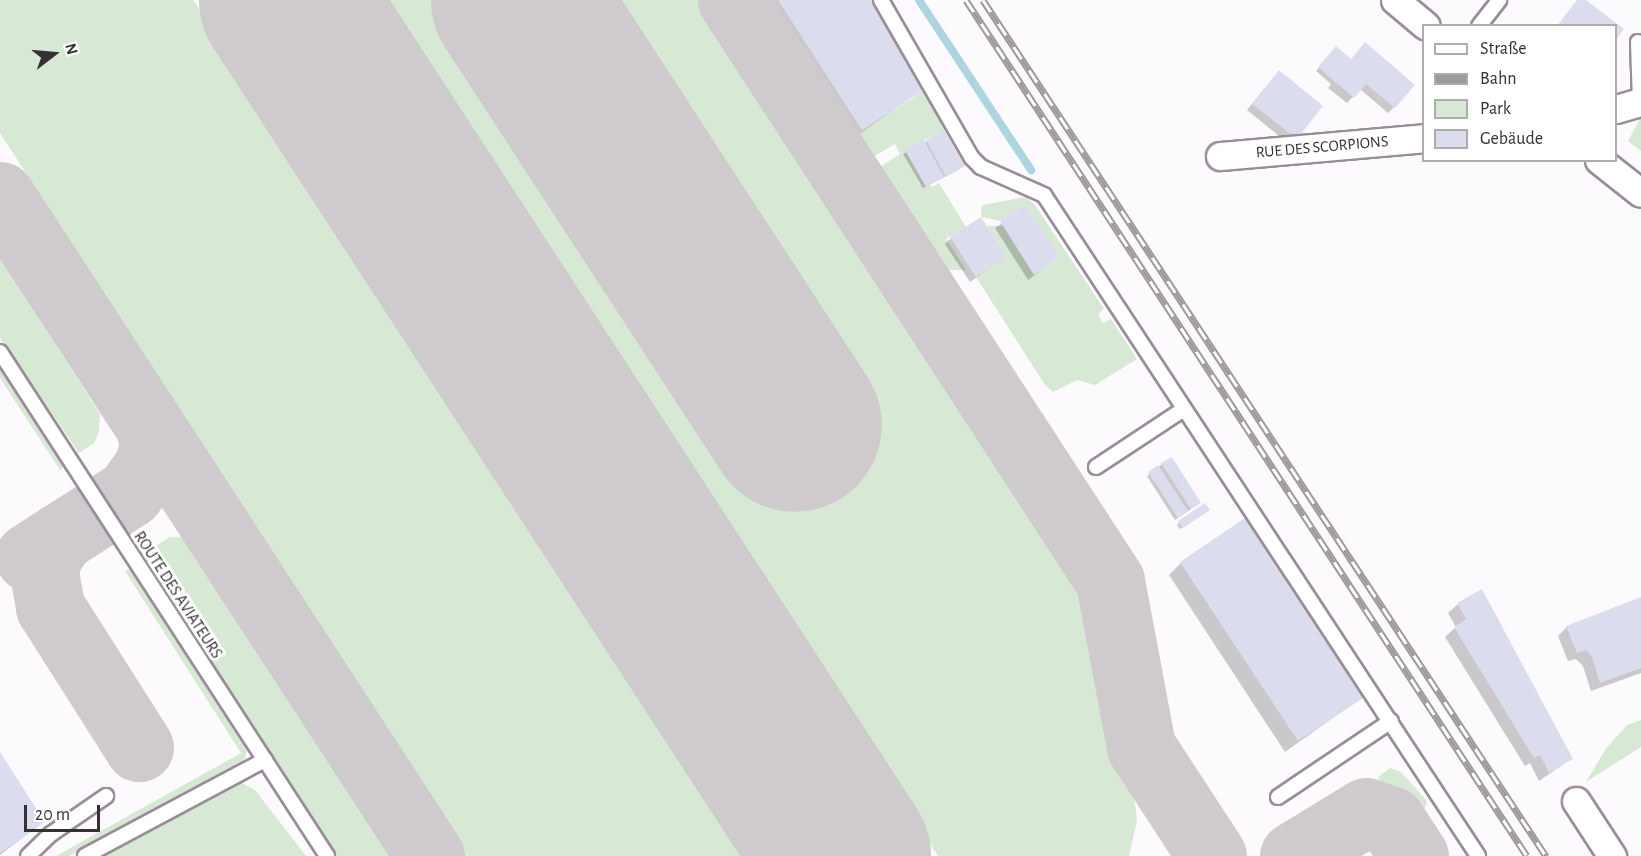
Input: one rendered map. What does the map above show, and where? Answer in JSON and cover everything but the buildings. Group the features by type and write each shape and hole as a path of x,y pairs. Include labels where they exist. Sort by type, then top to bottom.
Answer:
{"street":[{"path":"1395,0 1424,24"},
{"name":"RUE DES SCORPIONS","path":"1220,156 1422,138"},
{"path":"1602,162 1641,193"},
{"path":"1576,801 1612,856"}],"lane":[{"path":"881,0 972,158 981,167 1044,195 1478,856"},
{"path":"1481,24 1499,0"},
{"path":"1632,105 1638,42"},
{"name":"ROUTE DES AVIATEURS","path":"0,352 327,856"},
{"path":"1096,467 1184,409"},
{"path":"1278,796 1391,721"},
{"path":"85,856 265,760"},
{"path":"28,856 51,834 106,796"}],"green space":[{"path":"0,0 193,0 751,856 455,856 288,598 243,508 0,133"},
{"path":"380,0 713,0 1093,587 1131,770 1137,821 1129,856 938,856"},
{"path":"924,90 944,130 906,150 932,187 939,183 966,227 946,239 966,270 948,270 880,167 900,154 895,144 873,157 859,134"},
{"path":"1641,117 1641,151 1628,141"},
{"path":"1026,197 1035,205 1104,309 1098,314 1103,323 1111,319 1137,359 1095,385 1077,380 1053,392 1045,385 976,277 1007,257 987,226 1003,226 1034,274 1059,259 1025,205 1000,221 981,217 982,205"},
{"path":"0,258 100,414 99,432 94,443 79,453 0,338"},
{"path":"0,367 65,466 60,470 0,378"},
{"path":"170,537 200,538 407,856 337,856 142,555"},
{"path":"130,569 247,751 245,759 69,856 56,856 241,753 125,571"},
{"path":"1641,720 1641,747 1586,782 1605,750 1627,725"},
{"path":"1390,768 1401,772 1427,801 1422,816 1403,816 1378,777"},
{"path":"240,782 255,790 306,856 98,856 226,785"}],"waterway":[{"path":"919,0 1031,170"}],"taxiway":[{"path":"732,0 1110,581 1141,747 1212,856"},
{"path":"0,196 430,856"},
{"path":"29,557 129,493 148,467 154,446 150,427"},
{"path":"60,537 47,557 44,572 50,607 139,747"},
{"path":"1294,856 1366,812 1391,821 1414,856"}],"runway":[{"path":"286,0 844,856"},
{"path":"518,0 795,425"}],"railway":[{"path":"966,0 1527,856"},
{"path":"983,0 1546,856"}]}
